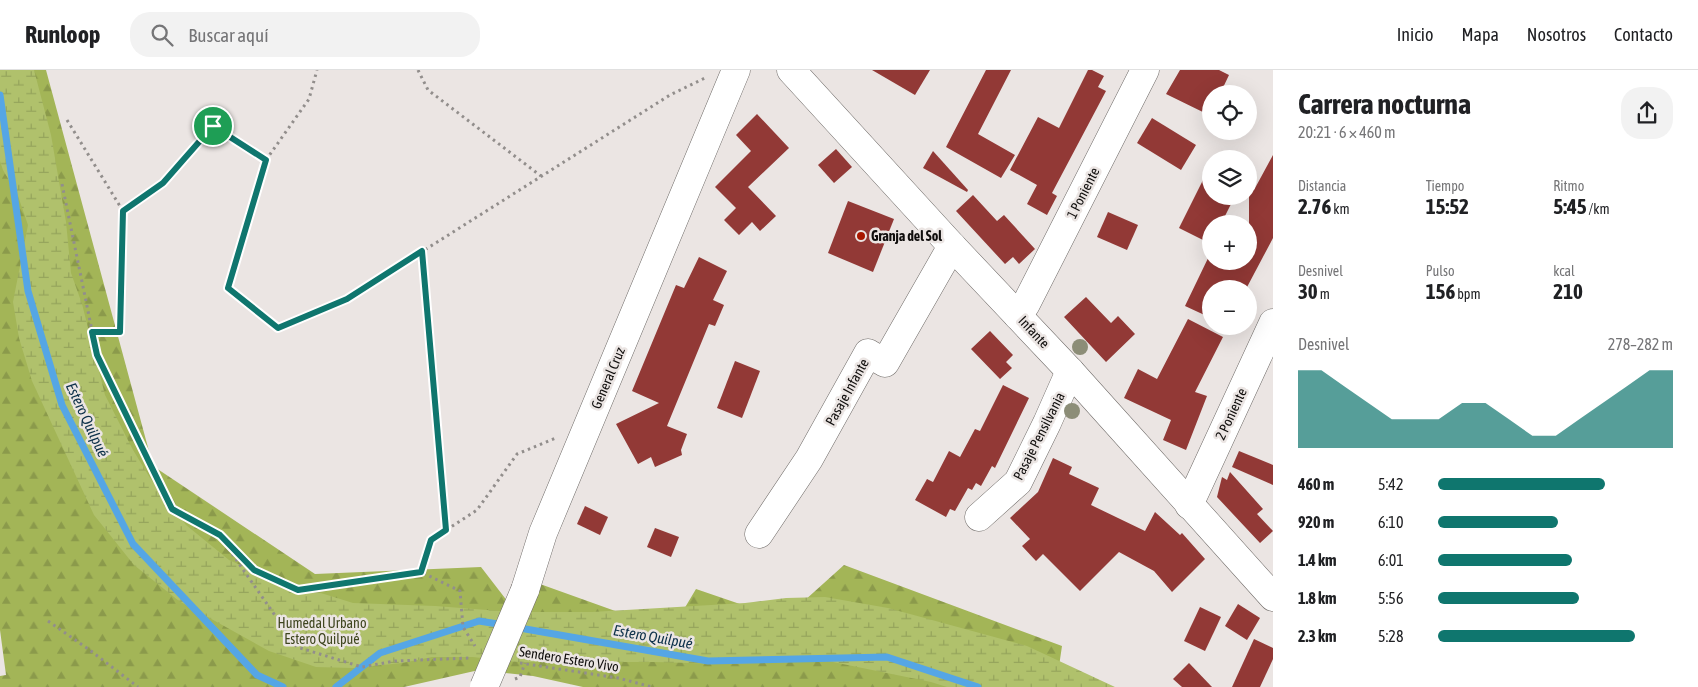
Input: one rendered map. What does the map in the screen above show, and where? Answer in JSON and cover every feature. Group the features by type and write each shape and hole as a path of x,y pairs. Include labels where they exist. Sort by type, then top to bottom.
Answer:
{"street":[{"name":"Infante","path":"792,70 952,246 1070,371 1273,597"},
{"name":"1 Poniente","path":"1018,316 1026,304 1145,70"},
{"name":"General Cruz","path":"484,687 525,590 543,533 735,73"},
{"name":"Pasaje Infante","path":"759,534 809,458 868,353 885,363 952,246"},
{"name":"2 Poniente","path":"1189,505 1273,323"},
{"name":"Pasaje Pensilvania","path":"979,517 1018,482 1070,371"}],"path":[{"path":"317,70 309,99 266,160 228,288 278,328 347,299 670,95 718,72 735,73"},
{"path":"418,70 428,90 541,176"},
{"path":"67,120 123,211 120,332 92,332"},
{"path":"123,211 163,183 213,126 266,160"},
{"path":"62,184 97,355 172,509 220,535 254,570 298,590 421,572 460,591 463,627 477,650"},
{"path":"422,251 446,530"},
{"path":"421,572 431,540 477,510 518,454 569,432 586,429"},
{"path":"220,535 297,647 362,667 396,661 472,658"},
{"path":"48,622 91,651 138,687"},
{"name":"Sendero Estero Vivo","path":"514,662 618,678 652,687"}],"green space":[{"path":"0,70 46,70 153,466 315,574 481,567 508,602 540,584 671,631 696,589 784,619 844,565 1062,646 1057,680 1079,687 583,687 533,676 479,670 404,687 0,687 0,676 6,675 0,630"},
{"name":"Humedal Urbano Estero Quilpué","path":"0,70 34,70 51,135 66,222 71,273 82,304 105,395 133,450 150,478 186,525 229,560 263,575 353,603 435,606 514,612 592,612 745,603 786,598 825,597 888,608 1027,646 1115,687 947,687 828,661 724,664 517,662 473,657 432,657 402,663 353,668 316,667 269,651 179,601 134,565 94,515 32,381 19,338 13,302 28,225 18,196 0,161"}],"building":[{"path":"872,70 930,70 915,95"},
{"path":"986,70 1011,70 978,134 1015,155 1001,178 946,147"},
{"path":"1088,70 1104,76 1098,87 1106,91 1052,193 1057,196 1047,215 1027,204 1037,185 1010,170 1038,117 1059,128"},
{"path":"1180,70 1219,70 1229,75 1224,85 1202,85 1202,112 1166,94"},
{"path":"757,114 789,148 748,187 776,216 760,231 752,222 739,235 724,220 736,208 715,187 751,151 736,135"},
{"path":"1152,118 1196,145 1181,170 1137,143"},
{"path":"836,149 852,167 834,183 818,165"},
{"path":"933,151 968,190 967,192 923,168"},
{"path":"1273,155 1273,238 1257,268 1257,215 1249,215 1249,205 1257,205 1257,184"},
{"path":"1202,182 1202,205 1230,205 1226,215 1202,215 1202,240 1179,228"},
{"path":"973,195 997,221 1004,215 1035,249 1019,264 1013,257 1005,264 956,211"},
{"name":"Granja del Sol","path":"848,201 894,219 873,272 828,253"},
{"path":"1108,212 1138,225 1127,250 1097,237"},
{"path":"699,257 727,271 713,300 724,305 715,326 709,324 667,426 687,434 681,450 682,455 655,467 651,457 638,464 616,424 659,403 632,391 676,285 684,288"},
{"path":"1202,270 1256,270 1251,280 1202,280 1202,314 1185,306"},
{"path":"1086,297 1111,323 1118,316 1135,334 1106,362 1064,317"},
{"path":"1188,319 1202,326 1202,335 1219,335 1223,337 1195,392 1207,396 1186,450 1163,440 1171,420 1124,398 1138,369 1157,379"},
{"path":"990,331 1013,355 1006,362 1012,368 1000,379 971,349"},
{"path":"735,361 760,371 742,418 717,408"},
{"path":"1003,385 1029,398 995,468 992,466 981,486 976,483 972,490 968,488 955,511 950,509 946,517 915,500 927,479 933,482 949,451 960,457 975,429 980,431"},
{"path":"1239,451 1273,465 1273,485 1232,467"},
{"path":"1053,458 1072,467 1069,474 1099,488 1091,505 1145,531 1155,512 1180,535 1182,533 1205,559 1172,592 1154,571 1119,552 1080,591 1043,554 1036,561 1022,546 1030,539 1010,518 1038,492"},
{"path":"1230,472 1263,509 1257,514 1273,531 1260,543 1217,497 1222,477 1227,480"},
{"path":"585,506 608,517 600,535 577,524"},
{"path":"655,528 679,537 671,557 647,547"},
{"path":"1238,604 1260,618 1247,640 1225,626"},
{"path":"1200,607 1221,617 1205,651 1184,641"},
{"path":"1254,639 1273,648 1273,659 1260,687 1232,687"},
{"path":"1189,663 1212,687 1182,687 1173,679"}],"waterway":[{"name":"Estero Quilpué","path":"0,95 28,291 62,405 133,544 257,675 283,687"},
{"name":"Estero Quilpué","path":"336,687 380,653 479,621 504,625"},
{"name":"Estero Quilpué","path":"514,627 708,661 887,657 978,687"}],"place":[{"name":"Granja del Sol","path":"861,236"}],"route":[{"path":"213,126 266,160 228,288 278,328 347,299 422,251 446,530 431,540 421,572 298,590 254,570 220,535 172,509 97,355 92,332 120,332 123,211 163,183 213,126"}]}
